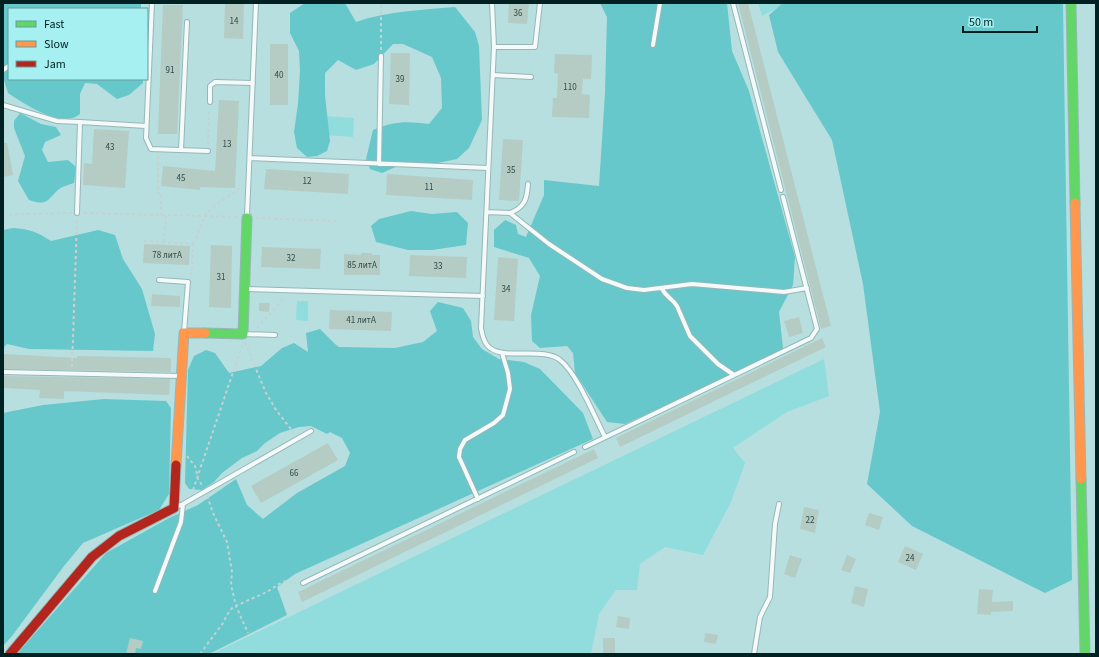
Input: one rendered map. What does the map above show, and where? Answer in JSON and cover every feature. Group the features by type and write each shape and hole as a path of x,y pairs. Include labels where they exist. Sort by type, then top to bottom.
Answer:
{"street":[{"path":"1071,3 1085,654"},
{"path":"10,654 92,557 119,536 174,508 184,333 247,334 245,289 247,218"}],"lane":[{"path":"148,54 149,18 152,3"},
{"path":"247,218 256,3"},
{"path":"492,3 494,47 481,328 483,338 487,345 494,351 548,355 560,360 569,370 576,382 604,438"},
{"path":"494,47 535,47 540,3"},
{"path":"653,45 660,3"},
{"path":"733,3 781,190"},
{"path":"182,150 188,22"},
{"path":"379,164 380,56"},
{"path":"493,75 530,77"},
{"path":"147,80 146,138 151,149 208,152"},
{"path":"210,102 210,86 215,82 253,83"},
{"path":"3,105 57,121 146,126"},
{"path":"77,213 80,122"},
{"path":"250,158 488,168"},
{"path":"487,212 510,213 519,210 524,204 527,196 528,184"},
{"path":"585,447 811,338 817,330 783,197"},
{"path":"510,213 548,244 602,279 627,288 644,290 662,289 692,284 784,292 807,288"},
{"path":"159,280 188,282 184,333"},
{"path":"245,289 483,296"},
{"path":"662,289 665,296 675,302 690,336 718,364 734,375"},
{"path":"247,334 275,335"},
{"path":"478,499 459,457 460,449 465,440 494,423 503,415 510,389 508,373 502,352"},
{"path":"3,372 182,376"},
{"path":"174,508 189,501 311,431"},
{"path":"303,583 574,452"},
{"path":"155,591 181,522 183,504"},
{"path":"754,654 760,617 770,597 775,524 779,504"}],"path":[{"path":"380,56 381,3"},
{"path":"208,152 210,102"},
{"path":"158,150 158,193 161,193 161,215"},
{"path":"188,282 192,267 193,244 197,238 205,216 214,206 238,190 249,179"},
{"path":"72,374 77,213"},
{"path":"3,216 19,214 77,213 336,221"},
{"path":"164,242 166,215"},
{"path":"144,241 193,244"},
{"path":"247,334 275,309 289,290"},
{"path":"189,501 198,479 244,340 266,393 276,410 298,439"},
{"path":"178,441 185,450 187,457 195,466 198,479 206,491 213,513 227,542 232,572 231,585 236,606 248,633"},
{"path":"200,654 206,648 227,614 236,606 267,592 282,582 287,581 303,583"}],"shaded area":[{"path":"3,3 141,3 141,8 8,8 8,80 143,80 143,83 129,95 117,99 97,84 85,83 80,94 80,114 73,118 56,118 30,107 8,93 3,77"},
{"path":"305,3 345,3 356,22 392,13 455,7 475,32 479,46 482,120 469,148 457,159 428,165 398,166 382,173 370,169 366,159 373,130 400,122 429,124 442,108 441,78 432,57 403,44 393,44 374,64 356,70 338,60 325,73 325,95 330,141 327,151 317,156 307,157 297,148 294,132 298,104 300,71 299,51 290,33 290,13"},
{"path":"600,3 727,3 732,51 749,91 795,257 793,285 779,312 783,348 778,354 625,424 607,422 575,373 573,353 567,346 540,348 532,341 531,315 540,276 529,258 494,247 494,230 505,220 516,225 518,234 526,237 544,195 544,180 599,186 605,93 607,17"},
{"path":"758,3 786,3 762,16"},
{"path":"783,3 1063,3 1072,580 1045,593 912,526 867,484 880,412 863,284 832,140 778,52 769,15"},
{"path":"20,113 41,124 56,127 61,135 45,142 42,150 48,162 68,160 76,167 74,183 59,189 49,199 43,202 29,200 18,181 25,156 14,128 14,121"},
{"path":"326,116 354,118 353,137 325,135"},
{"path":"411,211 432,214 457,212 468,223 466,245 432,250 408,250 376,242 371,226 379,219"},
{"path":"13,228 24,229 42,235 51,241 98,230 115,235 123,259 142,289 155,334 153,351 29,349 7,344 3,348 3,230"},
{"path":"297,301 308,301 308,321 296,320"},
{"path":"438,302 463,308 471,321 473,337 482,349 499,359 524,362 540,369 583,413 593,439 295,574 277,587 287,615 209,654 17,654 106,553 169,518 198,505 236,479 247,505 263,519 297,493 345,466 350,453 342,438 330,432 327,434 311,426 299,427 280,433 265,443 257,451 242,458 222,473 214,482 202,490 189,489 185,483 188,370 194,356 206,350 215,353 229,373 261,366 282,348 294,343 308,352 306,333 320,329 339,347 395,348 423,342 437,331 430,311"},
{"path":"824,359 829,396 787,412 733,448 745,463 731,502 703,555 665,547 640,564 637,590 616,590 599,614 591,654 212,654"},
{"path":"104,399 166,401 171,408 169,494 159,510 83,543 3,646 3,413 43,405"}],"building":[{"path":"225,3 244,3 243,39 224,38"},
{"path":"509,3 529,3 527,24 508,23"},
{"path":"738,3 748,3 831,326 821,329"},
{"path":"163,5 183,5 177,134 158,134"},
{"path":"270,44 288,44 288,105 270,105"},
{"path":"391,53 410,53 409,105 389,104"},
{"path":"555,54 592,55 591,79 583,79 582,94 590,95 589,118 552,117 553,98 557,98 558,74 554,73"},
{"path":"219,100 239,101 235,188 200,187 200,190 161,186 163,166 215,171"},
{"path":"94,129 129,131 125,188 83,185 84,163 92,164"},
{"path":"503,139 523,140 519,201 499,200"},
{"path":"3,143 7,143 13,175 3,177"},
{"path":"266,169 349,174 348,194 264,189"},
{"path":"387,174 473,180 472,200 386,195"},
{"path":"144,244 190,246 189,265 143,263"},
{"path":"211,245 232,246 231,308 209,307"},
{"path":"262,247 321,249 320,269 261,267"},
{"path":"361,253 380,255 380,275 344,275 344,254 361,255"},
{"path":"410,255 467,257 466,278 409,276"},
{"path":"498,257 518,259 514,321 494,320"},
{"path":"152,294 180,296 180,307 151,306"},
{"path":"259,303 270,303 269,312 259,311"},
{"path":"330,310 392,312 391,331 329,329"},
{"path":"799,317 803,333 789,337 784,321"},
{"path":"822,338 826,347 620,447 616,438"},
{"path":"3,354 77,358 77,356 171,358 171,370 170,372 3,369"},
{"path":"3,376 170,379 169,395 64,391 64,399 39,398 40,390 3,388"},
{"path":"328,443 338,460 261,503 251,486"},
{"path":"594,449 598,458 302,602 298,592"},
{"path":"804,507 819,510 815,533 800,529"},
{"path":"869,513 883,517 879,530 865,525"},
{"path":"905,546 923,554 916,570 898,562"},
{"path":"790,555 802,559 795,578 784,574"},
{"path":"847,555 856,559 850,573 841,570"},
{"path":"855,586 868,589 864,607 851,603"},
{"path":"979,589 993,590 992,602 1013,601 1013,611 991,612 991,615 977,614"},
{"path":"618,616 630,618 629,629 616,627"},
{"path":"705,633 718,635 716,644 704,642"},
{"path":"130,638 143,641 141,649 136,648 135,654 126,654"},
{"path":"603,638 615,638 615,654 603,654"}],"traffic: fast":[{"path":"1071,3 1075,203"},
{"path":"205,333 243,334 247,218"},
{"path":"1081,479 1085,654"}],"traffic: slow":[{"path":"1075,203 1081,479"},
{"path":"176,465 184,333 205,333"}],"traffic: jam":[{"path":"10,654 92,557 119,536 174,508 176,465"}]}
